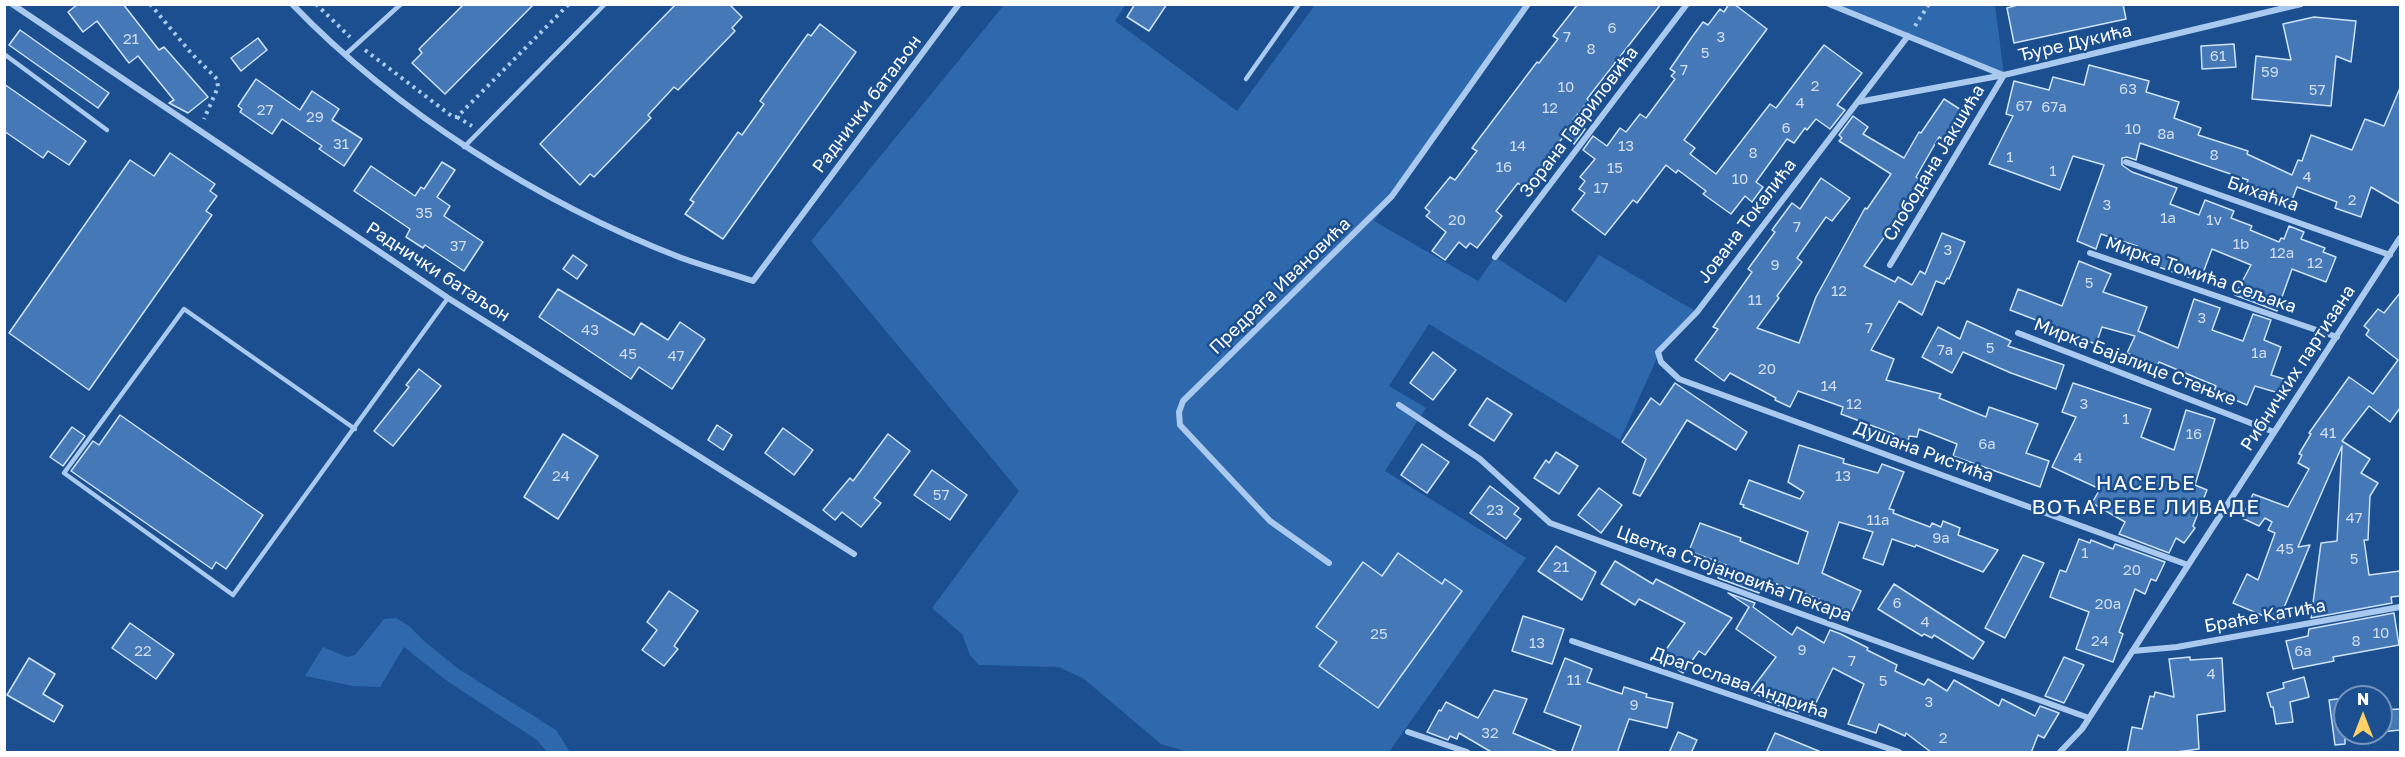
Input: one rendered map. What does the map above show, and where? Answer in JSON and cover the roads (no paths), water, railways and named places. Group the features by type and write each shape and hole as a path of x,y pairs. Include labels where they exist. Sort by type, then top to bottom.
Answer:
{"street":[{"name":"Раднички батаљон","path":"292,4 387,89 464,147 606,225 680,257 753,281 959,4"},
{"name":"Предрага Ивановића","path":"1329,563 1270,521 1180,424 1179,412 1184,401 1392,196 1528,4"},
{"name":"Зорана Гавриловића","path":"1495,257 1687,4"},
{"name":"Ђуре Дукића","path":"1828,4 2004,75 2301,4"},
{"name":"Раднички батаљон","path":"15,5 448,298 854,554"},
{"name":"Јована Токалића","path":"1658,356 1661,348 1697,312 1908,36"},
{"path":"1858,102 2004,75"},
{"name":"Слободана Јакшића","path":"1890,265 2004,75"},
{"name":"Бихаћка","path":"2126,162 2390,255"},
{"name":"Рибничких партизана","path":"2060,753 2082,729 2400,238"},
{"name":"Мирка Томића Сељака","path":"2090,253 2337,337"},
{"name":"Мирка Бајалице Стењке","path":"2018,333 2274,432"},
{"name":"Душана Ристића","path":"1658,356 1666,369 1679,379 2188,565"},
{"name":"Цветка Стојановића Пекара","path":"1399,405 1480,459 1550,523 2089,718"},
{"name":"Браће Катића","path":"2133,651 2177,647 2400,607"},
{"name":"Драгослава Андрића","path":"1572,641 1899,753"},
{"path":"1408,732 1467,753"}],"lane":[{"path":"346,54 401,4"},
{"path":"464,147 605,4"},
{"path":"1246,79 1299,4"},
{"path":"4,54 107,130"},
{"path":"355,429 184,309 64,473 233,595 355,429 448,298"}],"district":[{"name":"НАСЕЉЕ ВОЋАРЕВЕ ЛИВАДЕ","path":"2146,495"}]}
